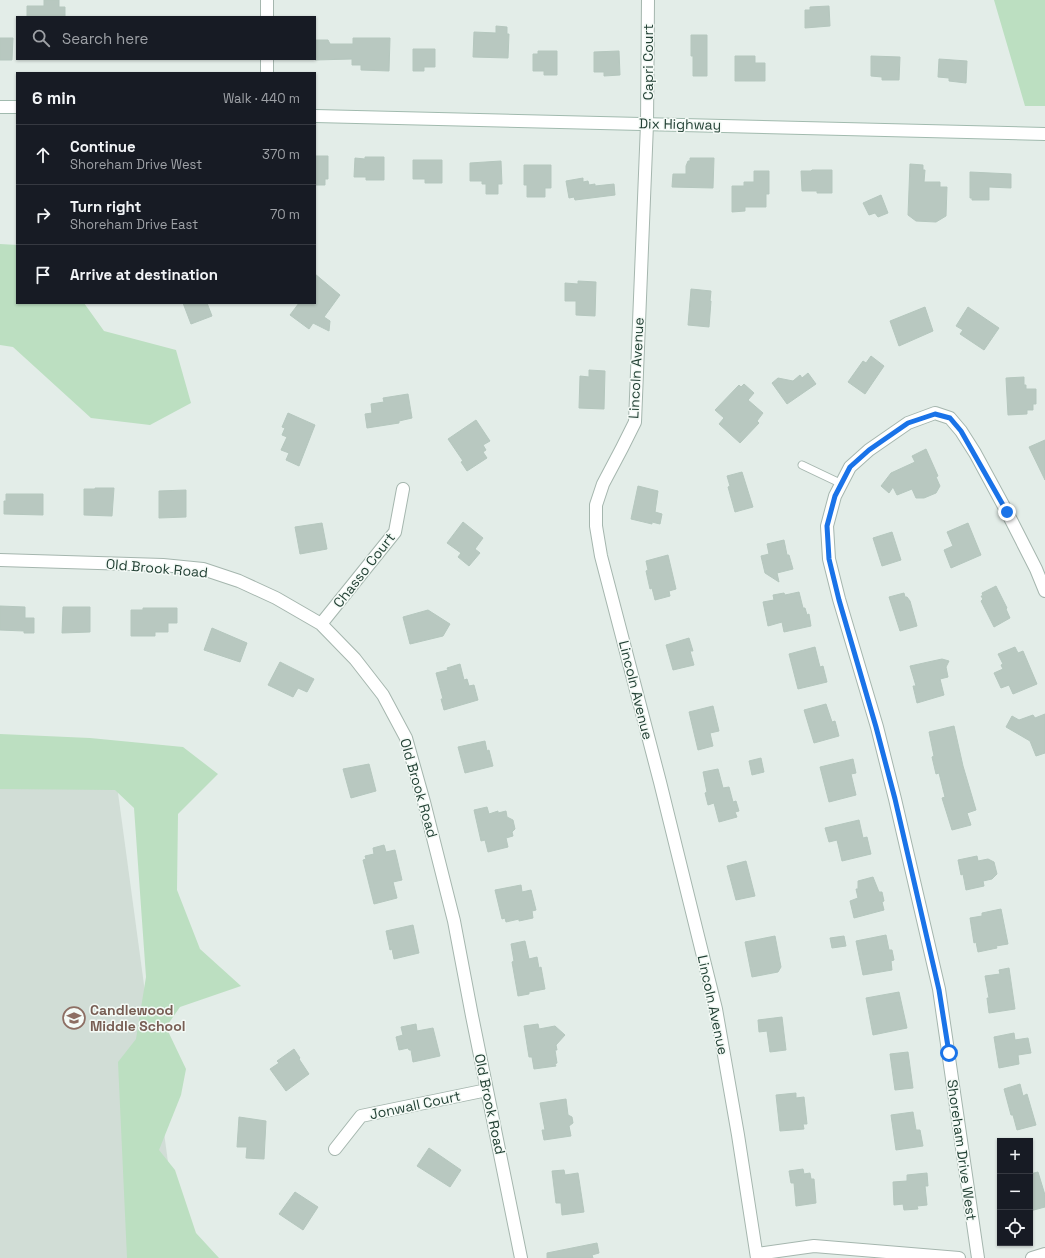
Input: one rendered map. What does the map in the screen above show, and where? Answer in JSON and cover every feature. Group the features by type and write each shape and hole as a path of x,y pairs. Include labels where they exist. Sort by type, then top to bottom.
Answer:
{"street":[{"path":"267,0 267,16"},
{"name":"Capri Court","path":"647,124 648,0"},
{"path":"267,60 267,72"},
{"path":"0,106 16,107"},
{"name":"Dix Highway","path":"316,116 1045,134"},
{"name":"Lincoln Avenue","path":"647,124 635,422 602,484 596,505 596,526 601,556 716,1009 757,1256"},
{"name":"Shoreham Drive West","path":"978,1258 939,990 882,748 839,600 829,559 827,526 835,496 850,467 869,450 908,423 935,414 950,418 961,431 1007,512 1036,569 1045,591"},
{"name":"Chasso Court","path":"321,624 395,532 403,489"},
{"name":"Old Brook Road","path":"0,560 163,565 203,569 239,581 264,592 321,624 355,658 384,696 406,738 454,921 521,1258"},
{"name":"Jonwall Court","path":"335,1149 361,1116 487,1090"},
{"path":"757,1256 814,1246 959,1258"},
{"path":"1032,1258 1045,1254"}],"lane":[{"path":"802,465 842,484"}],"shaded area":[{"name":"Candlewood Middle School","path":"0,776 116,778 181,1258 0,1258"}],"green space":[{"path":"994,0 1045,0 1045,106 1025,106"},
{"path":"0,244 16,245 16,304 85,304 104,331 176,350 191,403 150,425 91,418 13,347 0,345"},
{"path":"0,734 90,738 183,747 218,774 178,814 177,890 200,949 241,986 180,1007 166,1027 186,1069 181,1095 159,1150 175,1170 196,1233 219,1258 127,1258 118,1062 136,1039 146,977 134,808 115,790 0,789"}],"building":[{"path":"44,0 59,0 59,7 65,7 65,16 27,16 27,6 44,6"},
{"path":"829,6 830,26 805,28 805,10 810,10 810,7"},
{"path":"496,26 507,27 507,34 509,34 508,58 473,57 474,32 496,33"},
{"path":"691,35 707,35 707,76 693,76"},
{"path":"0,38 13,38 12,60 0,60"},
{"path":"353,38 390,38 389,71 361,70 361,65 352,65 352,59 316,60 316,40 328,40 330,44 353,44"},
{"path":"413,49 435,49 435,67 424,67 424,71 413,71"},
{"path":"538,51 557,51 557,75 544,75 544,71 533,71 533,54 538,54"},
{"path":"619,51 620,75 604,76 604,72 594,72 594,52"},
{"path":"735,56 755,56 755,63 765,63 765,81 735,81"},
{"path":"871,56 900,57 899,80 882,80 882,77 871,76"},
{"path":"939,59 967,61 966,83 949,81 949,78 938,77"},
{"path":"316,156 328,156 328,179 325,179 325,185 316,185"},
{"path":"365,157 384,157 384,180 366,180 366,177 354,177 355,158 365,159"},
{"path":"690,158 714,158 713,188 672,187 673,174 686,174 686,166 688,161 690,161"},
{"path":"413,160 442,160 442,183 425,183 425,179 413,179"},
{"path":"501,161 502,184 498,184 498,194 486,194 486,184 482,184 482,181 470,181 470,163"},
{"path":"910,164 923,165 923,170 925,170 924,182 940,182 940,187 947,187 946,216 936,222 916,221 908,215"},
{"path":"524,165 551,165 551,188 545,188 545,197 527,197 527,185 524,185"},
{"path":"832,170 832,193 802,191 801,171"},
{"path":"754,171 769,171 769,194 766,194 766,207 745,207 745,211 732,212 732,186 744,186 744,182 754,182"},
{"path":"970,172 1011,174 1011,188 989,187 989,200 972,200 972,198 970,198"},
{"path":"583,178 583,182 588,181 589,185 595,184 595,186 614,184 615,195 575,200 574,197 569,198 566,181"},
{"path":"881,195 888,213 878,217 875,213 869,215 863,203"},
{"path":"316,275 340,295 324,317 330,321 329,331 313,323 309,329 290,315 298,304 316,304"},
{"path":"578,281 596,282 595,316 576,315 576,301 565,301 565,283 578,284"},
{"path":"691,289 711,291 709,327 688,325"},
{"path":"183,304 207,304 212,316 191,324"},
{"path":"925,307 933,331 899,346 890,321"},
{"path":"968,307 999,328 984,350 960,334 963,330 956,326"},
{"path":"871,356 884,366 865,394 848,382 863,361 866,363"},
{"path":"589,370 605,371 604,409 579,408 580,376 589,377"},
{"path":"808,373 816,384 787,404 772,383 778,378 793,381 800,375 802,378"},
{"path":"1024,377 1024,385 1026,385 1026,389 1036,389 1036,404 1033,404 1033,410 1027,410 1027,414 1008,415 1006,378"},
{"path":"744,384 754,393 748,400 763,413 757,421 759,423 740,443 719,424 724,418 715,410 739,385 741,387"},
{"path":"408,394 412,418 399,421 399,423 367,428 365,414 372,413 371,404 384,402 383,398"},
{"path":"288,413 315,425 299,466 286,460 289,453 281,450 287,437 282,435 285,428 282,427"},
{"path":"476,420 490,441 483,445 486,450 483,452 487,458 467,471 461,462 463,461 448,439"},
{"path":"1045,440 1045,480 1029,447"},
{"path":"926,449 938,476 936,477 940,486 936,493 924,498 916,498 912,489 897,495 893,487 889,493 881,486 891,473 915,462 912,456"},
{"path":"742,472 753,507 735,512 728,487 730,486 727,476"},
{"path":"638,486 658,491 655,512 662,514 660,524 652,522 652,524 631,519"},
{"path":"114,488 112,516 84,515 84,489"},
{"path":"186,490 186,517 159,518 159,491"},
{"path":"6,494 43,494 43,515 4,514 4,501 6,501"},
{"path":"463,522 483,538 475,549 480,553 469,566 458,557 461,553 447,543"},
{"path":"322,523 327,549 300,554 295,527"},
{"path":"968,523 981,555 951,568 944,550 953,546 947,532"},
{"path":"892,532 901,560 882,566 873,538"},
{"path":"784,540 787,555 789,555 793,569 777,573 779,582 765,573 761,556 769,554 767,544"},
{"path":"668,555 676,589 669,591 670,596 655,600 652,588 650,589 646,571 648,570 646,561"},
{"path":"996,586 1007,608 1006,609 1010,618 994,627 981,601 983,599 981,596 983,596 982,593"},
{"path":"799,592 803,608 805,608 807,615 809,614 811,626 784,632 782,622 768,626 763,602 774,600 773,595 784,593 785,595"},
{"path":"904,593 905,597 907,597 910,601 917,626 900,631 889,597"},
{"path":"0,606 25,607 25,618 34,618 34,633 0,630"},
{"path":"63,607 90,607 90,632 62,633"},
{"path":"143,608 177,608 177,623 168,623 168,632 155,632 155,636 131,636 131,610 143,610"},
{"path":"428,610 450,624 443,636 410,644 403,617"},
{"path":"212,628 247,643 240,662 204,650"},
{"path":"689,638 693,651 690,651 694,665 673,670 666,645"},
{"path":"815,647 820,667 823,666 827,682 798,689 789,654"},
{"path":"1015,647 1018,653 1023,651 1037,684 1013,694 1009,685 1001,688 994,673 1003,669 1001,665 1003,664 998,654"},
{"path":"942,659 949,661 946,667 948,677 940,679 944,695 917,703 913,686 916,686 910,666"},
{"path":"280,662 314,679 307,692 298,688 293,697 268,685"},
{"path":"460,664 464,680 467,679 469,686 474,685 478,700 444,710 441,699 443,699 436,673 448,670 447,668"},
{"path":"826,704 832,722 835,721 839,736 814,743 804,710"},
{"path":"713,706 719,731 710,733 713,746 698,750 689,712"},
{"path":"1045,714 1045,753 1036,756 1030,741 1006,727 1012,716 1019,720 1033,715 1035,718"},
{"path":"954,726 963,766 976,810 967,813 971,825 952,830 942,798 945,797 939,773 936,774 932,757 934,756 929,732"},
{"path":"485,741 493,766 465,773 458,747"},
{"path":"761,758 764,772 752,775 749,761"},
{"path":"853,759 856,773 851,774 856,795 829,802 820,767"},
{"path":"369,764 376,791 351,798 343,769"},
{"path":"718,769 723,788 729,787 733,802 736,801 739,811 735,812 737,817 719,822 714,803 708,805 703,772"},
{"path":"487,807 489,814 498,811 498,813 506,811 507,817 513,820 515,829 512,832 513,836 506,838 508,847 488,852 485,840 481,841 474,810"},
{"path":"859,820 863,838 867,837 871,854 842,861 837,840 829,842 825,828"},
{"path":"384,845 386,852 395,850 402,880 393,882 397,898 374,904 363,860 366,859 365,856 374,854 373,848"},
{"path":"977,856 978,861 988,859 994,862 997,874 992,879 983,881 984,886 966,890 963,874 961,875 958,860"},
{"path":"746,861 755,896 736,900 727,866"},
{"path":"873,877 879,892 882,892 884,910 854,918 850,901 858,898 856,889 858,889 858,881"},
{"path":"521,885 522,892 531,890 536,910 532,911 533,918 506,922 505,918 502,919 495,890"},
{"path":"1001,909 1008,944 978,952 976,942 974,943 970,918 982,916 982,913"},
{"path":"413,925 419,953 394,959 392,949 390,950 386,931"},
{"path":"886,935 889,950 892,950 894,960 891,961 892,970 863,975 856,941"},
{"path":"775,936 781,967 778,972 752,977 745,942"},
{"path":"844,936 846,946 832,948 830,938"},
{"path":"525,941 529,959 537,957 539,968 541,967 545,989 518,996 512,962 514,961 511,944"},
{"path":"1009,968 1015,1009 989,1013 987,998 989,998 985,976 1000,974 999,970"},
{"path":"899,992 907,1028 873,1035 866,998"},
{"path":"782,1017 786,1050 770,1052 767,1031 759,1032 758,1020"},
{"path":"416,1024 417,1031 433,1028 440,1056 413,1062 411,1050 408,1048 399,1050 396,1037 403,1035 401,1027"},
{"path":"538,1024 539,1029 555,1026 565,1035 556,1045 556,1066 534,1069 532,1057 529,1057 524,1026"},
{"path":"1014,1033 1015,1040 1028,1038 1031,1053 1018,1055 1019,1064 999,1068 994,1037"},
{"path":"294,1049 309,1074 286,1091 270,1069 279,1063 277,1061"},
{"path":"908,1052 913,1088 895,1090 890,1054"},
{"path":"1020,1084 1023,1096 1027,1094 1036,1125 1017,1130 1004,1089"},
{"path":"796,1093 796,1098 804,1097 807,1124 803,1124 804,1129 780,1131 776,1095"},
{"path":"566,1099 568,1115 572,1117 573,1123 569,1126 571,1136 544,1140 542,1130 545,1130 540,1103"},
{"path":"913,1112 916,1130 920,1130 923,1146 896,1150 891,1115"},
{"path":"239,1117 266,1121 264,1159 246,1158 247,1147 237,1147"},
{"path":"429,1148 461,1170 450,1187 417,1166"},
{"path":"803,1169 804,1174 810,1173 811,1179 814,1179 816,1203 796,1206 794,1183 791,1183 789,1171"},
{"path":"564,1170 565,1175 578,1173 584,1212 562,1215 561,1203 556,1203 552,1171"},
{"path":"1038,1172 1045,1195 1045,1207 1033,1210 1033,1174"},
{"path":"927,1173 928,1186 925,1186 927,1205 917,1206 918,1209 904,1210 903,1204 894,1205 893,1182 907,1181 907,1175"},
{"path":"295,1192 318,1207 303,1230 279,1214"},
{"path":"597,1243 599,1253 592,1255 593,1258 547,1258 547,1253"}],"place":[{"name":"Candlewood Middle School","path":"74,1018"}],"route":[{"path":"949,1053 939,990 895,799 876,727 839,600 829,559 827,526 835,496 850,467 869,450 908,423 935,414 950,418 961,431 975,453 1007,512"}]}
